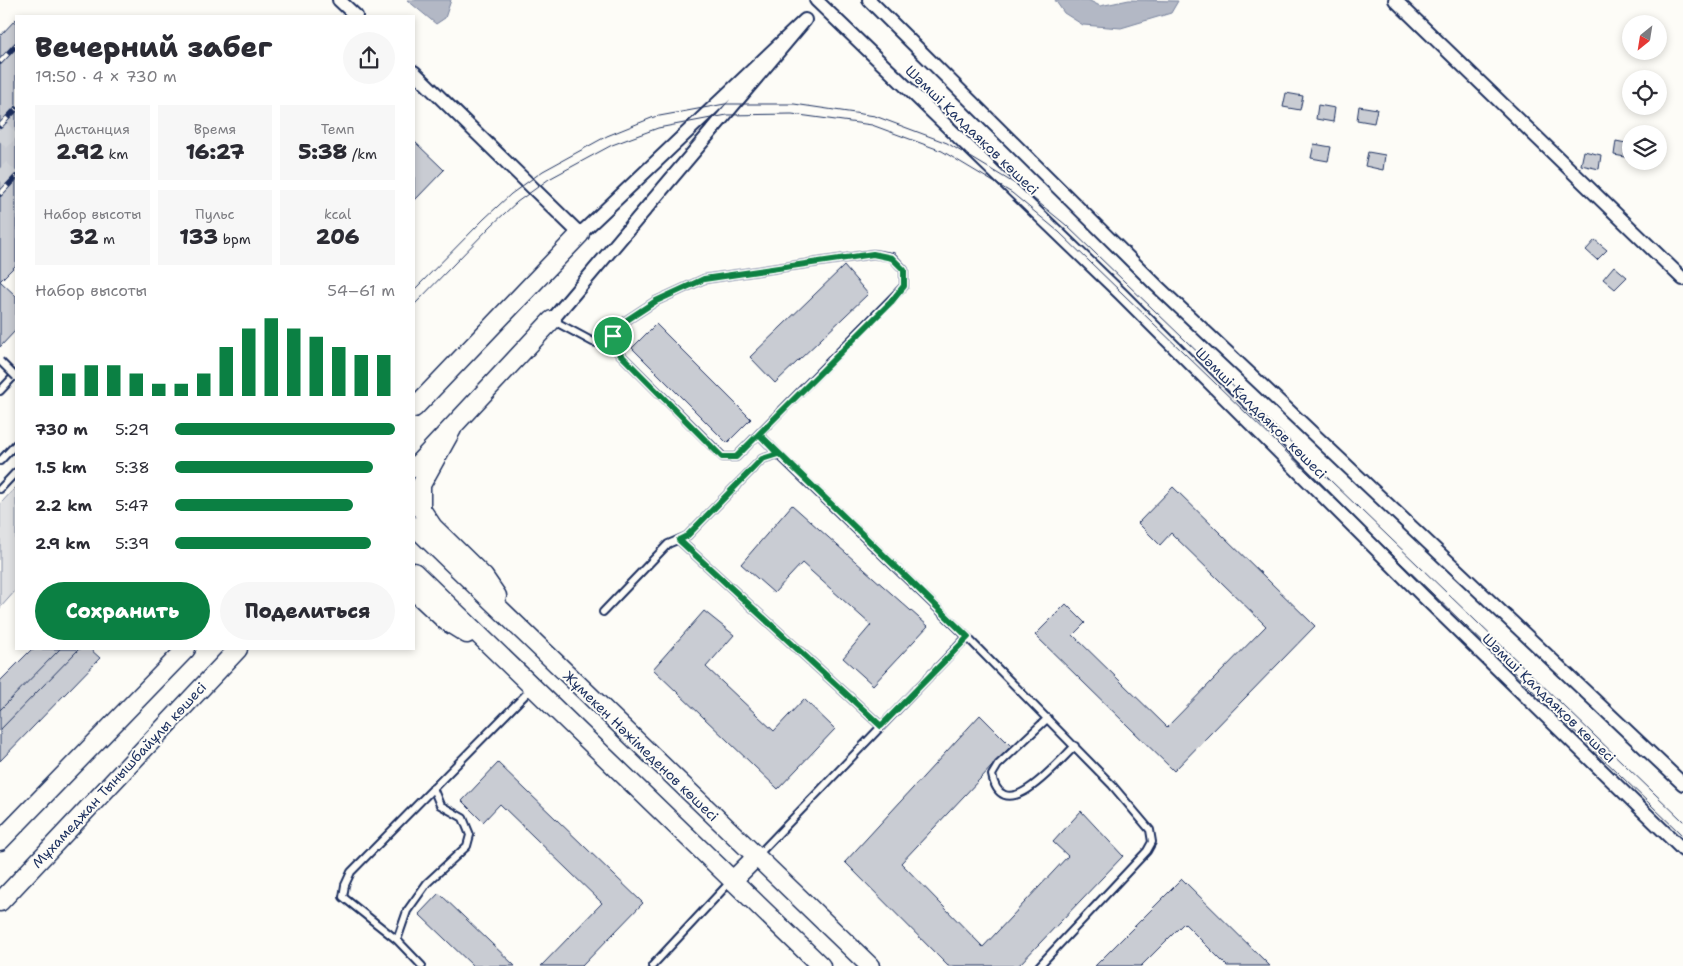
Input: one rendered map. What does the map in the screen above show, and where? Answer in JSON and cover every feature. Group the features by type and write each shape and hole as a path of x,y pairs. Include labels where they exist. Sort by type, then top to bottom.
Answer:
{"street":[{"path":"339,0 355,15"},
{"path":"415,467 552,320 806,20 814,0"},
{"name":"Шәмші Қалдаяқов көшесі","path":"814,0 1120,293 1423,596 1683,850"},
{"name":"Шәмші Қалдаяқов көшесі","path":"870,0 1157,286 1683,784"},
{"path":"1395,0 1683,279"},
{"path":"415,407 580,234 806,20"},
{"path":"415,73 580,234"},
{"path":"415,393 446,375"},
{"path":"452,429 422,485 422,509 433,526 484,577 517,626"},
{"name":"Жұмекен Нәжімеденов көшесі","path":"415,527 870,966"},
{"path":"415,573 821,966"},
{"path":"415,592 446,621 495,651"},
{"path":"0,841 185,650"},
{"name":"Мұхамеджан Тынышбайұлы көшесі","path":"0,902 237,650"},
{"path":"732,881 756,857"}],"lane":[{"path":"552,320 593,342 612,346 722,457 736,457 904,286 904,270 892,258 873,254 704,279 656,301 627,320 613,336 612,346"},
{"path":"0,361 15,375"},
{"path":"0,391 15,377"},
{"path":"759,434 968,637 1048,718 1112,785 1150,830 1152,842 1147,852 1039,966"},
{"path":"0,461 15,445"},
{"path":"603,612 668,544 687,536 762,459 778,454"},
{"path":"0,489 15,473"},
{"path":"679,540 881,726"},
{"path":"756,857 968,637"},
{"path":"422,966 397,940 344,897 345,885 351,872 532,688"},
{"path":"1048,718 998,765 992,775 999,791 1008,797 1016,797 1027,791 1075,746"},
{"path":"397,940 407,911 427,882 467,846 470,835 463,818 440,805 433,788"},
{"path":"652,966 732,881"}],"shaded area":[{"path":"407,0 451,0 445,18 436,24"},
{"path":"1055,0 1088,0 1100,6 1129,0 1178,1 1171,13 1121,28 1083,25 1064,13"},
{"path":"15,488 15,591 0,608 0,504"}],"building":[{"path":"15,20 15,266 0,281 0,36"},
{"path":"1286,93 1303,96 1300,110 1283,107"},
{"path":"1318,105 1335,108 1333,122 1316,119"},
{"path":"1359,106 1377,109 1374,123 1357,120"},
{"path":"1616,141 1622,142 1622,156 1614,155"},
{"path":"415,142 444,170 415,200"},
{"path":"1314,144 1331,147 1328,161 1311,158"},
{"path":"1584,151 1601,155 1599,169 1581,165"},
{"path":"1368,152 1385,155 1383,170 1365,166"},
{"path":"1595,240 1607,250 1597,260 1586,250"},
{"path":"844,266 868,294 775,383 750,357"},
{"path":"1614,266 1627,277 1615,289 1603,279"},
{"path":"0,281 15,295 15,331 0,347"},
{"path":"656,324 751,419 727,443 632,348"},
{"path":"1173,487 1315,626 1174,771 1035,635 1066,604 1085,623 1073,635 1167,727 1266,626 1171,533 1160,545 1138,523"},
{"path":"792,505 928,626 873,685 843,658 871,625 802,563 774,593 741,564"},
{"path":"704,611 734,635 706,667 774,731 804,699 835,729 778,789 653,669"},
{"path":"31,650 91,650 100,658 0,761 0,681"},
{"path":"980,715 1011,746 901,863 983,947 1068,856 1053,842 1081,811 1123,856 1018,966 948,966 845,862"},
{"path":"498,763 643,903 582,966 541,966 602,903 500,804 483,822 462,801"},
{"path":"1182,879 1270,966 1227,966 1184,923 1141,966 1095,966"},
{"path":"439,893 515,966 473,966 419,914"}],"tunnel":[{"path":"0,129 15,144"},
{"path":"0,168 15,183"}],"tram line":[{"path":"415,289 511,194 543,171 607,136 654,117 725,104 794,104 875,116 947,143 1017,185 1066,225 1683,821"},
{"path":"415,304 517,202 549,179 612,145 658,128 727,115 792,114 872,125 942,151 1012,193 1059,232 1683,836"},
{"path":"0,710 59,650"},
{"path":"0,730 78,650"}],"railway":[{"path":"0,62 15,46"},
{"path":"0,126 15,110"},
{"path":"0,194 15,178"}],"route":[{"path":"613,336 612,346 722,457 736,457 759,434 968,637 958,645 881,726 679,540 687,536 762,459 778,454 759,434 891,302 904,286 904,270 892,258 873,254 704,279 656,301 627,320 613,336"}]}
